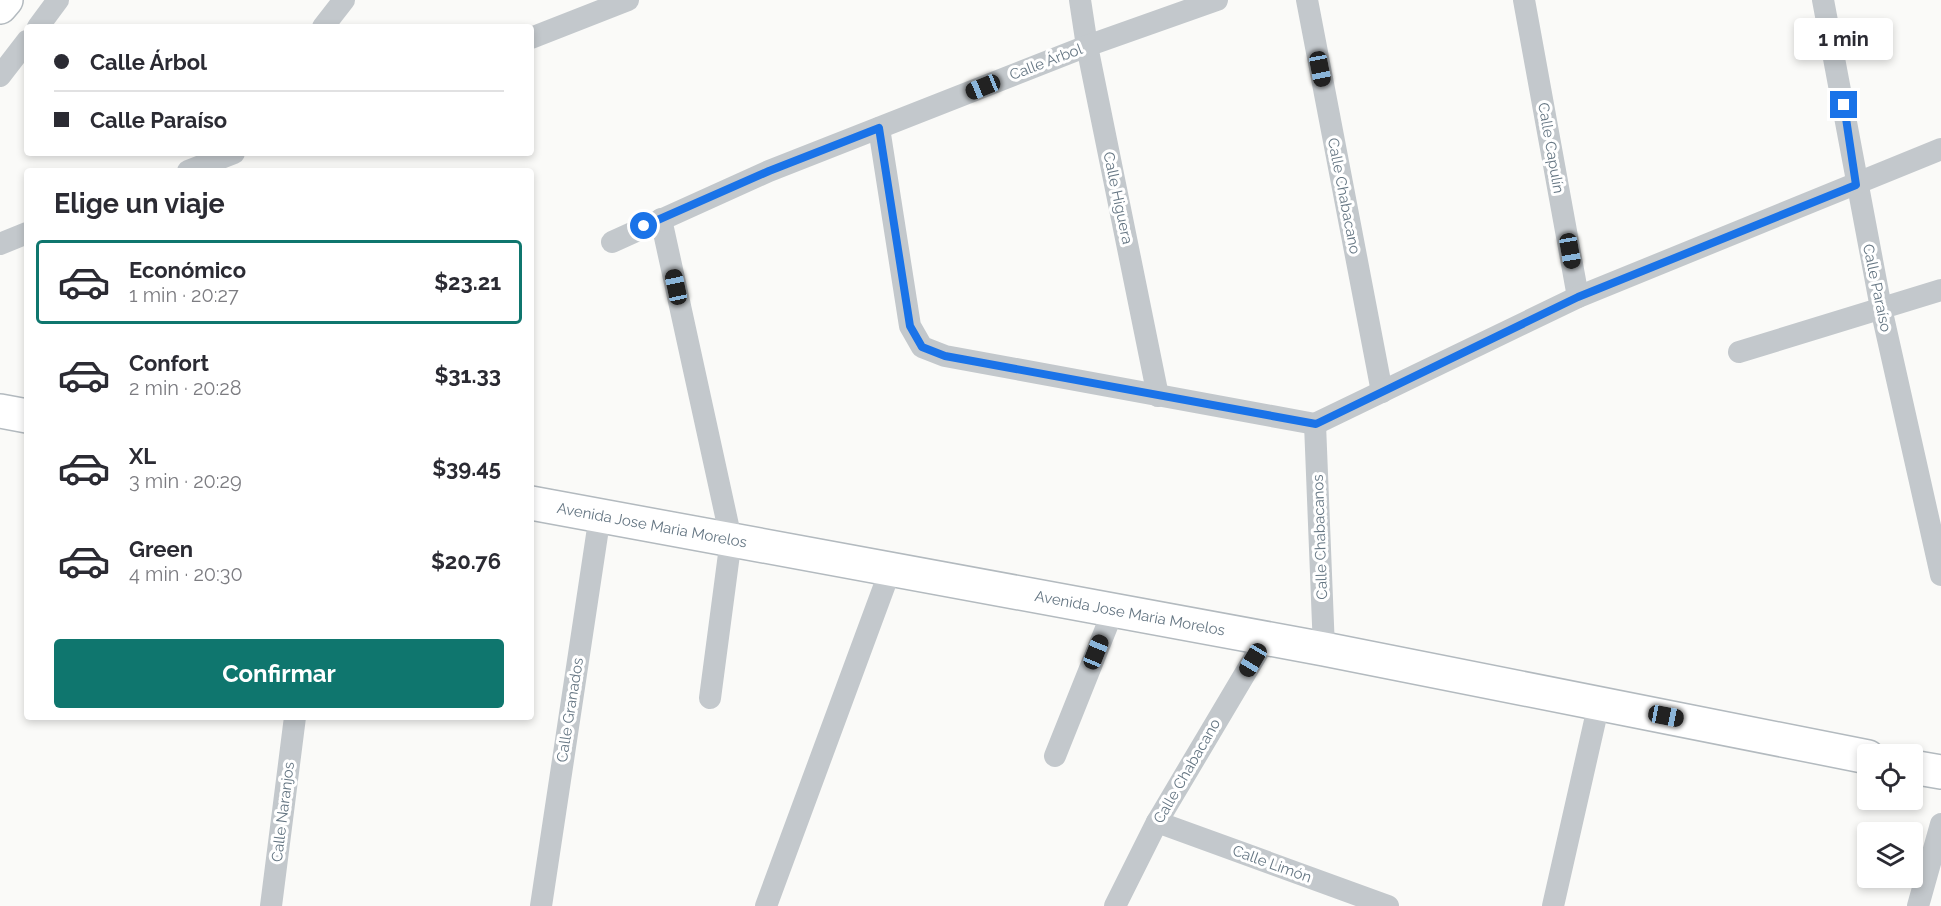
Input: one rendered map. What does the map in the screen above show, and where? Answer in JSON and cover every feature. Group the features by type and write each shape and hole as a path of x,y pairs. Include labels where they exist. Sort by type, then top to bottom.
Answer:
{"street":[{"path":"0,7 6,0"},
{"path":"40,24 58,0"},
{"path":"534,37 628,0"},
{"name":"Calle Higuera","path":"1080,0 1087,46 1158,396"},
{"name":"Calle Árbol","path":"612,242 769,171 1087,46 1218,0"},
{"name":"Calle Chabacano","path":"1307,0 1382,392"},
{"name":"Calle Capulín","path":"1524,0 1578,297"},
{"name":"Calle Paraíso","path":"1822,0 1881,308 1941,575"},
{"path":"326,24 345,1"},
{"path":"0,76 24,45"},
{"path":"879,128 910,326 922,347 945,356 1316,424 1578,297 1941,149"},
{"path":"196,168 226,156"},
{"path":"661,219 731,539 710,698"},
{"path":"0,244 24,235"},
{"path":"1739,352 1941,290"},
{"path":"0,411 24,415"},
{"name":"Calle Chabacanos","path":"1316,424 1324,649"},
{"name":"Avenida Jose Maria Morelos","path":"534,504 891,568 1264,640 1324,649 1857,755"},
{"name":"Calle Granados","path":"541,906 600,515"},
{"path":"766,906 891,568"},
{"path":"1055,756 1113,611"},
{"name":"Calle Chabacano","path":"1115,906 1157,822 1264,640"},
{"path":"1553,906 1599,702"},
{"name":"Calle Naranjos","path":"271,906 295,720"},
{"path":"1923,768 1941,772"},
{"name":"Calle Limón","path":"1157,822 1388,906"},
{"path":"1918,906 1941,824"}],"route":[{"path":"644,226 769,171 879,128 910,326 922,347 945,356 1316,424 1578,297 1856,185 1844,105"}]}
